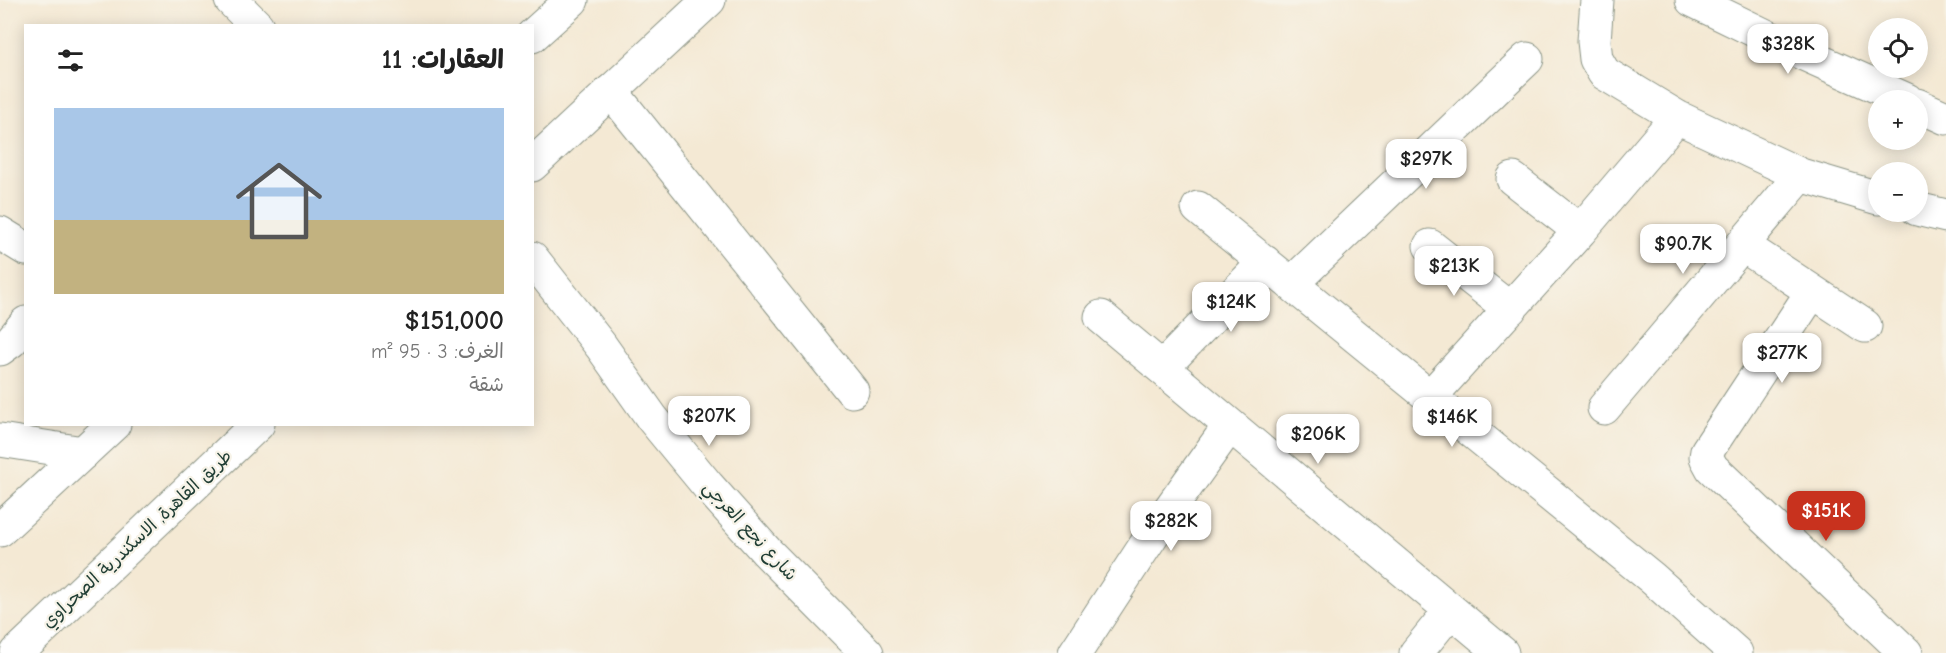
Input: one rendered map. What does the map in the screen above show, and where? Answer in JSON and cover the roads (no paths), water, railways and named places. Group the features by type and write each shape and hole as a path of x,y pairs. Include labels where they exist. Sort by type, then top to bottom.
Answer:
{"main road":[{"path":"231,0 256,24"},
{"path":"534,34 572,0"},
{"path":"534,163 709,0"},
{"path":"1598,0 1594,41 1596,59 1604,74 1677,117 1801,175 1868,195"},
{"path":"1692,0 1795,50 1885,90"},
{"path":"1291,284 1527,59"},
{"path":"611,91 852,391"},
{"path":"1928,110 1946,118"},
{"path":"1430,397 1580,231 1677,117"},
{"path":"1604,408 1801,175"},
{"path":"1513,179 1580,231"},
{"path":"1198,208 1652,578 1736,653"},
{"path":"1928,212 1946,216"},
{"path":"0,233 24,248"},
{"path":"1742,245 1865,326"},
{"path":"1430,246 1510,309"},
{"name":"شارع نجع العرجي","path":"534,261 601,346 652,418 708,486 767,552 867,653"},
{"path":"1162,368 1265,262"},
{"path":"1812,292 1707,451 1706,457 1712,468 1906,653"},
{"path":"1101,317 1502,653"},
{"path":"0,349 24,325"},
{"path":"1076,653 1160,523 1230,425"},
{"path":"4,520 112,426"},
{"name":"طريق القاهرة, الاسكندرية الصحراوي","path":"17,653 256,426"},
{"path":"0,440 83,453"},
{"path":"1416,653 1451,610"}]}
